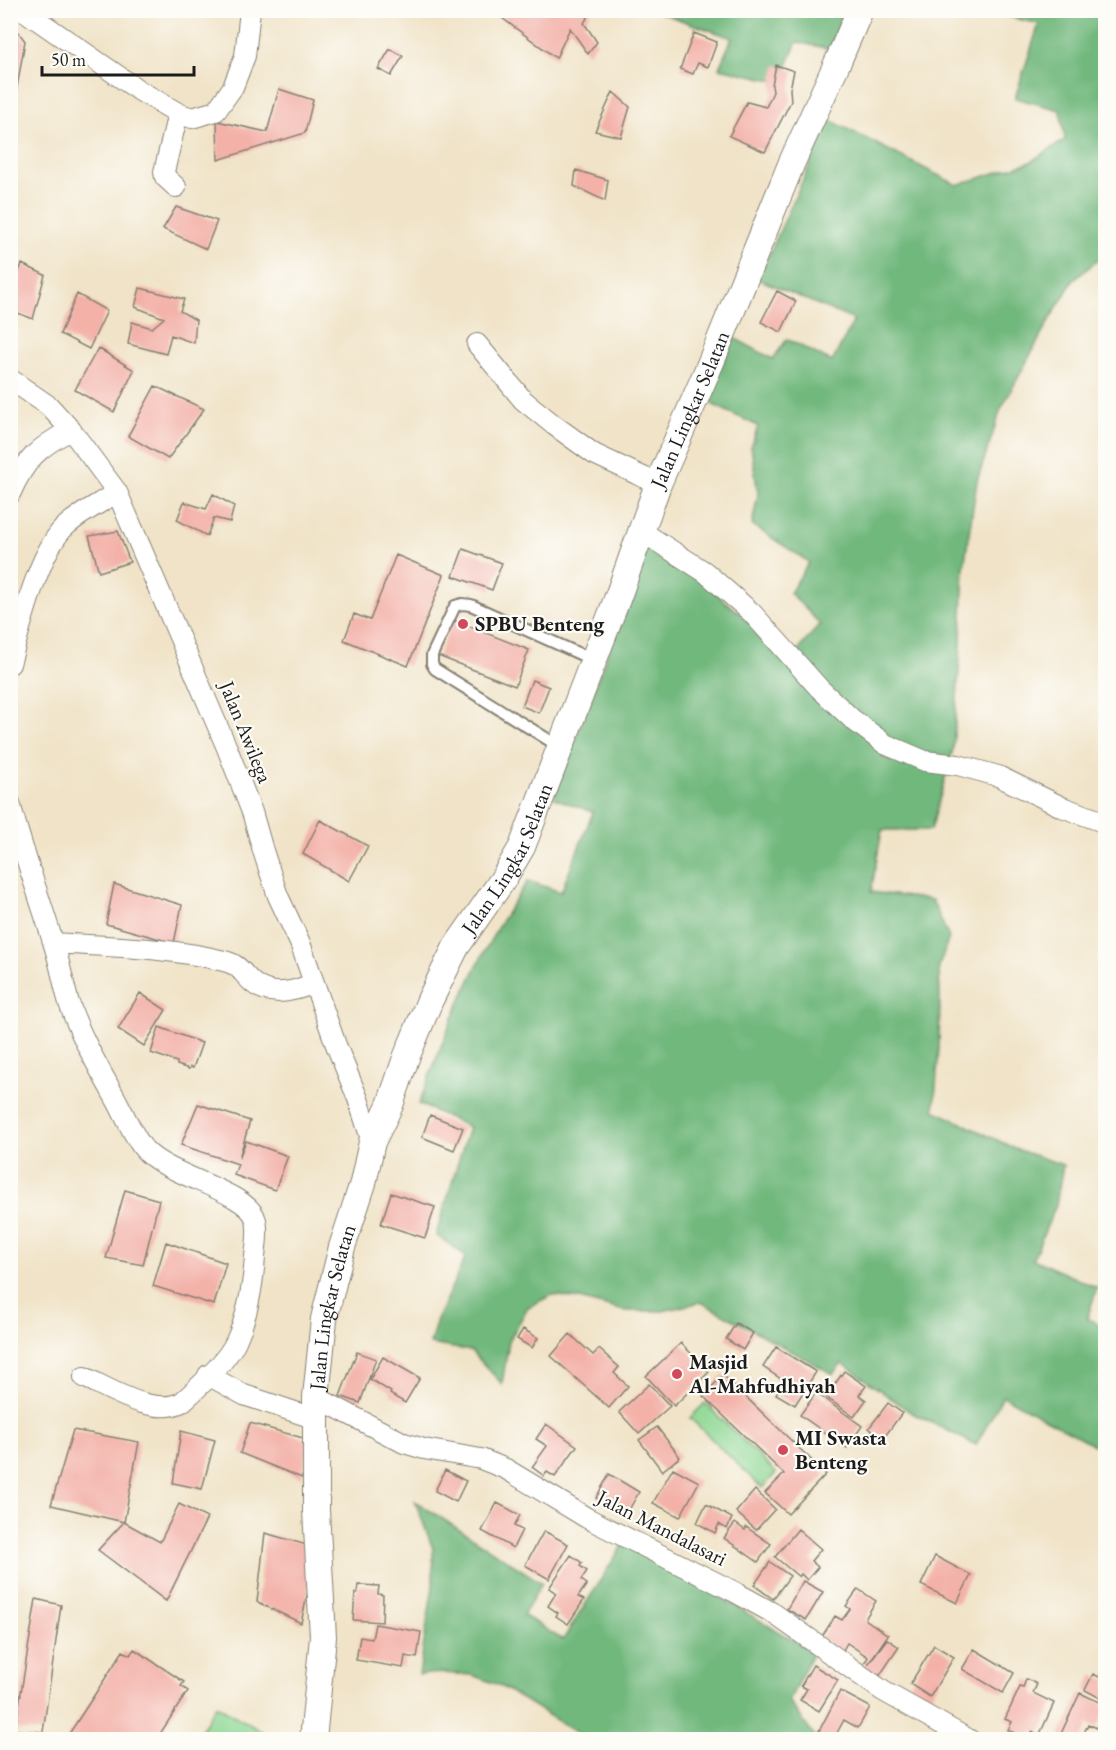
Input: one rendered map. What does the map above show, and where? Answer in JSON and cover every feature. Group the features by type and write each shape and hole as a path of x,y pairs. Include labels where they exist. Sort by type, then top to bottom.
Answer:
{"street":[{"path":"23,10 140,91 177,113 192,118 216,111 233,87 244,56 250,10"},
{"name":"Jalan Lingkar Selatan","path":"313,1740 323,1637 316,1510 316,1408 324,1319 342,1248 363,1183 372,1142 390,1105 430,1000 456,947 522,848 658,484 711,362 792,162 860,10"},
{"path":"176,187 165,177 164,171 177,113"},
{"path":"477,344 523,400 554,425 594,454 658,484"},
{"name":"Jalan Awilega","path":"10,379 49,406 71,430 117,492 227,748 252,812 279,896 300,943 372,1142"},
{"path":"10,494 27,462 37,450 71,430"},
{"path":"10,664 41,564 54,539 67,525 117,492"},
{"path":"641,531 705,572 752,613 819,688 852,719 885,744 925,761 958,765 998,776 1062,807 1106,823"},
{"path":"10,803 31,877 54,944 69,1004 94,1059 143,1149 176,1172 214,1187 240,1201 251,1209 256,1221 253,1278 245,1316 235,1342 182,1402 168,1406 143,1404 84,1377"},
{"path":"54,944 171,951 227,961 238,966 253,983 267,991 280,993 298,991 314,983"},
{"name":"Jalan Mandalasari","path":"208,1375 244,1395 316,1408 404,1443 424,1449 481,1459 506,1469 587,1518 773,1613 883,1691 970,1740"}],"lane":[{"path":"561,747 435,669 432,656 455,606 462,604 471,605 593,660"}],"green space":[{"path":"1096,10 1105,13 1105,250 1101,257 1073,281 1001,409 977,481 964,567 953,749 931,830 882,830 871,892 932,900 949,938 939,966 939,1049 934,1110 1016,1149 1063,1165 1056,1205 1033,1259 1097,1288 1087,1319 1105,1326 1105,1451 1003,1396 976,1445 910,1412 842,1363 833,1374 701,1302 663,1311 625,1311 579,1299 552,1295 528,1307 509,1341 502,1384 471,1351 430,1344 437,1319 466,1256 436,1235 469,1127 419,1104 466,988 510,907 528,881 561,892 593,812 554,798 648,543 701,581 751,623 788,662 820,624 790,593 809,562 752,525 758,494 751,447 758,426 705,401 734,338 773,359 787,339 832,362 854,320 758,279 830,120 957,185 1030,162 1065,140 1060,110 1015,98 1039,24 985,11"},
{"path":"655,11 846,11 829,49 797,42 780,82 719,68 732,38"},
{"path":"705,1403 776,1473 762,1488 690,1418"},
{"path":"415,1501 542,1583 523,1615 563,1640 625,1541 813,1652 789,1701 813,1735 820,1739 587,1739 501,1686 472,1675 441,1673 419,1675 433,1585 433,1549"},
{"path":"216,1705 275,1739 196,1739"}],"building":[{"path":"515,10 592,10 584,23 597,42 588,54 570,28 556,58 502,18"},
{"path":"10,21 25,41 12,116 10,116"},
{"path":"694,33 717,42 708,67 698,63 693,74 680,69"},
{"path":"390,49 403,56 391,76 378,69"},
{"path":"776,65 794,71 790,89 791,101 765,152 729,136 747,102 766,107 773,92"},
{"path":"279,89 313,100 305,133 218,160 217,121 267,132"},
{"path":"613,92 630,107 621,137 595,131"},
{"path":"576,170 608,180 605,201 574,186"},
{"path":"176,207 217,221 206,249 163,229"},
{"path":"22,264 45,275 33,319 10,310 10,293"},
{"path":"140,288 184,299 180,311 196,320 194,343 171,335 166,354 128,344 132,322 152,328 164,318 135,307"},
{"path":"777,291 796,301 781,332 761,322"},
{"path":"77,294 107,311 89,349 60,334"},
{"path":"98,348 134,370 114,412 75,390"},
{"path":"155,386 204,409 168,459 128,436"},
{"path":"213,494 234,506 230,522 214,518 207,536 177,520 184,502 206,509"},
{"path":"118,531 130,562 99,572 89,536"},
{"path":"463,549 502,563 492,590 453,576"},
{"path":"396,555 444,575 408,666 344,640 354,614 370,620"},
{"path":"453,620 529,650 515,686 438,656"},
{"path":"532,680 549,687 539,713 522,706"},
{"path":"320,820 368,846 349,881 303,854"},
{"path":"114,884 182,905 174,943 106,924"},
{"path":"140,993 166,1010 144,1046 118,1029"},
{"path":"159,1027 202,1043 193,1068 177,1065 177,1062 151,1053"},
{"path":"198,1104 250,1121 239,1158 246,1141 288,1156 275,1190 234,1175 238,1164 181,1145"},
{"path":"430,1115 463,1128 454,1150 422,1137"},
{"path":"125,1190 159,1200 143,1265 106,1258"},
{"path":"391,1193 435,1207 425,1238 381,1224"},
{"path":"166,1242 226,1263 214,1305 153,1286"},
{"path":"736,1323 753,1333 743,1350 726,1339"},
{"path":"523,1329 538,1338 532,1348 517,1339"},
{"path":"570,1334 593,1355 599,1349 619,1367 614,1373 628,1386 609,1408 551,1356"},
{"name":"Masjid Al-Mahfudhiyah","path":"681,1343 709,1372 674,1406 646,1376"},
{"path":"776,1347 816,1372 795,1405 776,1394 784,1381 763,1367"},
{"path":"357,1352 376,1359 360,1403 340,1396"},
{"path":"383,1357 420,1378 405,1403 370,1379"},
{"path":"844,1371 866,1386 859,1395 866,1400 854,1417 826,1397"},
{"path":"723,1375 826,1474 788,1514 765,1493 784,1474 703,1396"},
{"path":"649,1384 670,1406 639,1434 619,1412"},
{"path":"816,1393 862,1426 847,1448 800,1415"},
{"path":"888,1403 902,1413 883,1439 869,1428"},
{"path":"250,1423 310,1440 302,1478 240,1453"},
{"path":"546,1424 577,1446 555,1477 547,1472 544,1476 532,1467 547,1446 536,1439"},
{"path":"657,1427 680,1457 662,1471 639,1440"},
{"path":"73,1430 139,1442 124,1522 51,1505"},
{"path":"181,1431 215,1440 202,1489 173,1483"},
{"path":"673,1468 699,1482 680,1517 653,1503"},
{"path":"445,1470 466,1481 456,1502 435,1491"},
{"path":"609,1474 639,1492 626,1515 596,1498"},
{"path":"755,1490 775,1509 756,1530 736,1512"},
{"path":"497,1503 520,1515 514,1526 522,1530 513,1548 482,1531"},
{"path":"179,1504 207,1518 166,1601 98,1550 124,1522 160,1542"},
{"path":"706,1504 732,1518 727,1529 719,1524 715,1533 697,1523"},
{"path":"735,1523 745,1530 746,1527 771,1544 758,1562 724,1538"},
{"path":"798,1529 821,1549 811,1561 818,1567 807,1580 801,1574 799,1577 775,1557"},
{"path":"544,1531 568,1544 549,1579 525,1565"},
{"path":"265,1533 307,1545 309,1587 301,1623 257,1602"},
{"path":"571,1555 582,1563 580,1566 587,1571 581,1580 587,1584 578,1597 584,1600 568,1624 556,1616 558,1613 548,1606 556,1593 549,1588"},
{"path":"935,1556 971,1575 957,1603 921,1585"},
{"path":"770,1562 790,1576 773,1599 754,1585"},
{"path":"803,1581 823,1592 806,1620 787,1609"},
{"path":"358,1585 379,1586 378,1594 383,1595 382,1622 353,1620 355,1593 357,1593"},
{"path":"858,1589 876,1601 865,1619 888,1635 868,1664 887,1639 899,1647 878,1678 862,1667 868,1657 847,1643 842,1652 821,1638 835,1616 842,1620 850,1609 846,1606"},
{"path":"36,1599 61,1605 43,1732 15,1730"},
{"path":"375,1624 421,1632 417,1658 405,1656 403,1668 356,1660 360,1637 372,1639"},
{"path":"934,1645 954,1657 930,1697 910,1684"},
{"path":"134,1649 184,1682 181,1686 188,1691 156,1740 65,1740 123,1651 130,1655"},
{"path":"974,1649 1014,1673 1003,1693 962,1669"},
{"path":"813,1665 838,1680 819,1711 800,1700 807,1689 801,1686"},
{"path":"1093,1674 1106,1680 1106,1701 1085,1690"},
{"path":"1026,1679 1037,1684 1033,1693 1054,1703 1039,1736 1032,1732 1029,1740 1008,1730 1012,1722 1005,1719"},
{"path":"840,1691 870,1707 858,1728 844,1720 833,1740 826,1740 817,1735"},
{"path":"1080,1693 1106,1705 1106,1711 1097,1728 1088,1724 1081,1740 1058,1740"}],"place":[{"name":"SPBU Benteng","path":"463,624"},
{"name":"Masjid Al-Mahfudhiyah","path":"677,1374"},
{"name":"MI Swasta Benteng","path":"783,1450"}]}
